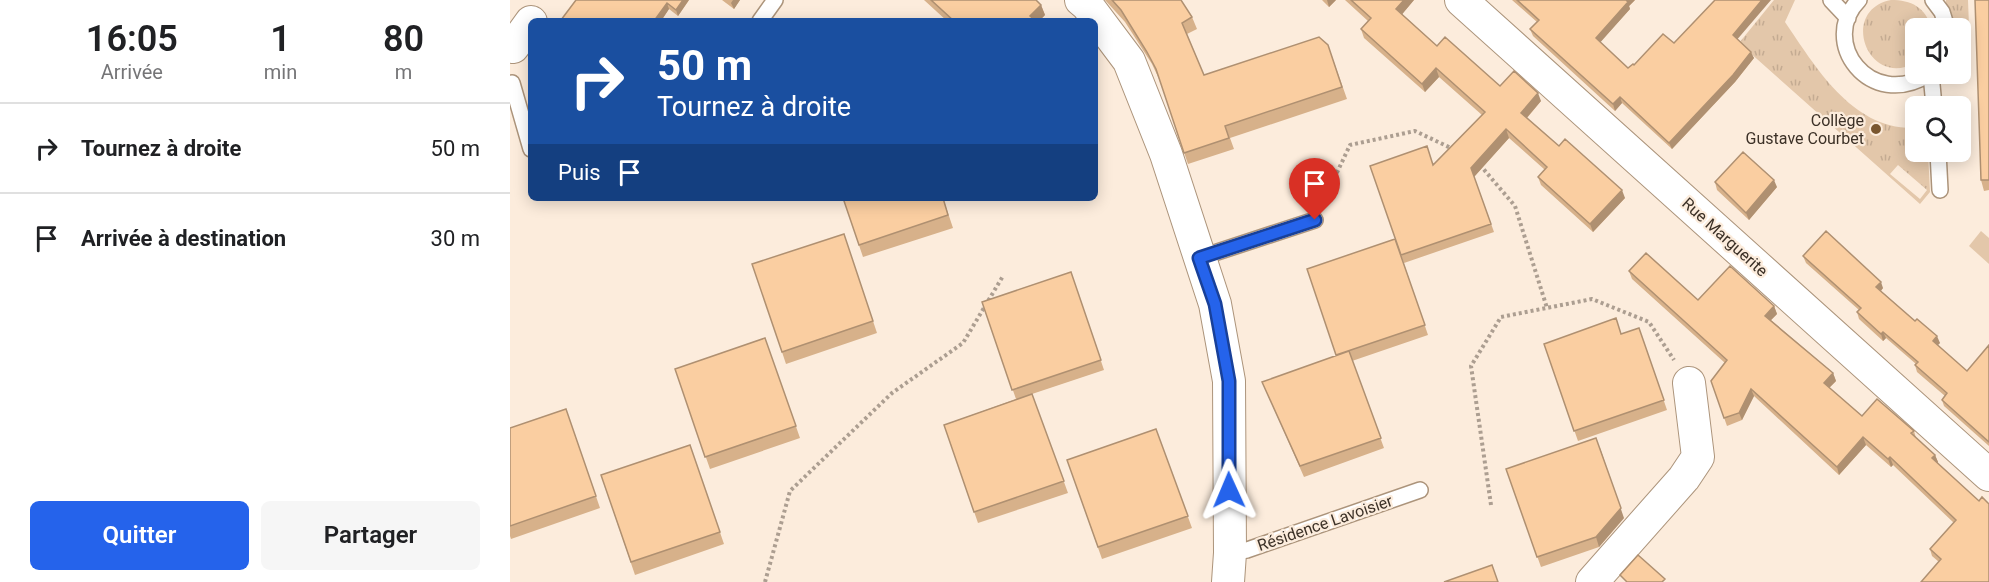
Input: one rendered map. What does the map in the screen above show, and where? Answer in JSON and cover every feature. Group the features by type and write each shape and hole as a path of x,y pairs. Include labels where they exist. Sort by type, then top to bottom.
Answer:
{"street":[{"path":"533,18 546,0"},
{"path":"1081,0 1098,18"},
{"name":"Rue Marguerite","path":"1461,0 1989,475"},
{"path":"1098,19 1129,61 1166,154 1215,304 1229,381 1229,567"},
{"path":"513,47 528,25"},
{"path":"1592,582 1684,478 1698,457 1689,382"}],"lane":[{"path":"762,18 775,0"},
{"path":"1831,0 1848,18"},
{"path":"1859,0 1848,18 1845,35 1848,52 1856,67 1869,79 1886,85 1908,84"},
{"path":"1933,0 1944,18"},
{"path":"512,83 528,139"},
{"path":"1939,162 1940,190"},
{"path":"1199,258 1315,220"},
{"name":"Résidence Lavoisier","path":"1229,567 1247,550 1420,490"}],"path":[{"path":"1315,220 1350,145 1415,131 1454,149"},
{"path":"1474,158 1515,206 1547,308"},
{"path":"765,582 790,491 892,393 963,343 1003,276"},
{"path":"1491,505 1471,366 1501,316 1592,299 1649,322 1689,382"}],"green space":[{"path":"1774,0 1795,0 1785,22 1822,75 1837,91 1871,118 1890,125 1905,127 1905,162 1928,162 1930,192 1920,204 1739,43","holes":["1898,165 1927,190 1920,199 1890,174"]},
{"path":"1891,0 1905,1 1917,6 1927,18 1905,18 1905,66 1898,68 1884,66 1873,57 1866,45 1863,31 1866,18 1875,7"},
{"path":"1946,0 1968,0 1969,18 1954,18 1949,14"},
{"path":"1981,231 1989,238 1989,264 1969,246"}],"building":[{"path":"576,0 683,0 676,10 667,3 656,18 562,18"},
{"path":"931,0 1036,0 1041,5 1030,16 1032,18 951,18"},
{"path":"1112,0 1181,0 1192,17 1182,23 1204,75 1319,37 1328,45 1342,87 1225,126 1229,138 1184,153 1156,69 1121,10"},
{"path":"1351,0 1404,0 1396,9 1437,46 1445,37 1500,86 1514,71 1538,93 1521,113 1559,146 1565,139 1622,190 1590,224 1538,177 1547,167 1506,129 1471,168 1491,224 1401,255 1370,166 1427,146 1433,165 1485,112 1436,68 1422,84 1361,29 1371,18"},
{"path":"1517,0 1626,0 1628,2 1596,38 1628,68 1634,65 1663,34 1674,43 1715,0 1762,0 1733,35 1751,52 1733,75 1669,143 1620,97 1613,104 1530,29 1539,20"},
{"path":"1975,0 1989,0 1989,180 1981,180"},
{"path":"1743,152 1774,180 1746,213 1715,182"},
{"path":"844,201 944,201 948,215 859,245"},
{"path":"1826,231 1881,282 1876,287 1915,321 1917,319 1937,336 1933,341 1967,371 1989,345 1989,442 1942,400 1947,393 1915,365 1918,362 1883,332 1881,334 1857,312 1861,308 1803,256"},
{"path":"844,234 873,321 782,352 752,264"},
{"path":"1395,239 1425,325 1336,355 1307,269"},
{"path":"1646,253 1698,300 1730,266 1774,306 1765,316 1833,373 1824,383 1862,416 1877,399 1914,431 1911,433 1935,455 1932,458 1979,501 1982,497 1989,504 1989,582 1921,582 1941,559 1930,549 1956,520 1890,457 1888,459 1863,437 1837,467 1751,389 1739,413 1724,418 1711,381 1727,360 1629,271"},
{"path":"1071,272 1101,360 1012,390 982,302"},
{"path":"1616,318 1621,334 1639,328 1664,400 1574,431 1544,344"},
{"path":"765,338 796,426 705,457 675,369"},
{"path":"1349,351 1381,438 1300,466 1262,382"},
{"path":"1032,394 1064,481 974,512 944,425"},
{"path":"566,409 596,496 510,526 510,428"},
{"path":"1156,429 1188,516 1098,547 1067,460"},
{"path":"1596,438 1621,508 1596,537 1537,557 1506,469"},
{"path":"690,445 720,532 631,562 601,475"},
{"path":"1638,555 1665,579 1662,582 1627,582 1620,575"},
{"path":"1492,565 1498,582 1444,582"}],"place":[{"name":"Collège Gustave Courbet","path":"1876,129"}],"route":[{"path":"1229,490 1229,381 1215,304 1199,258 1315,220"}]}
